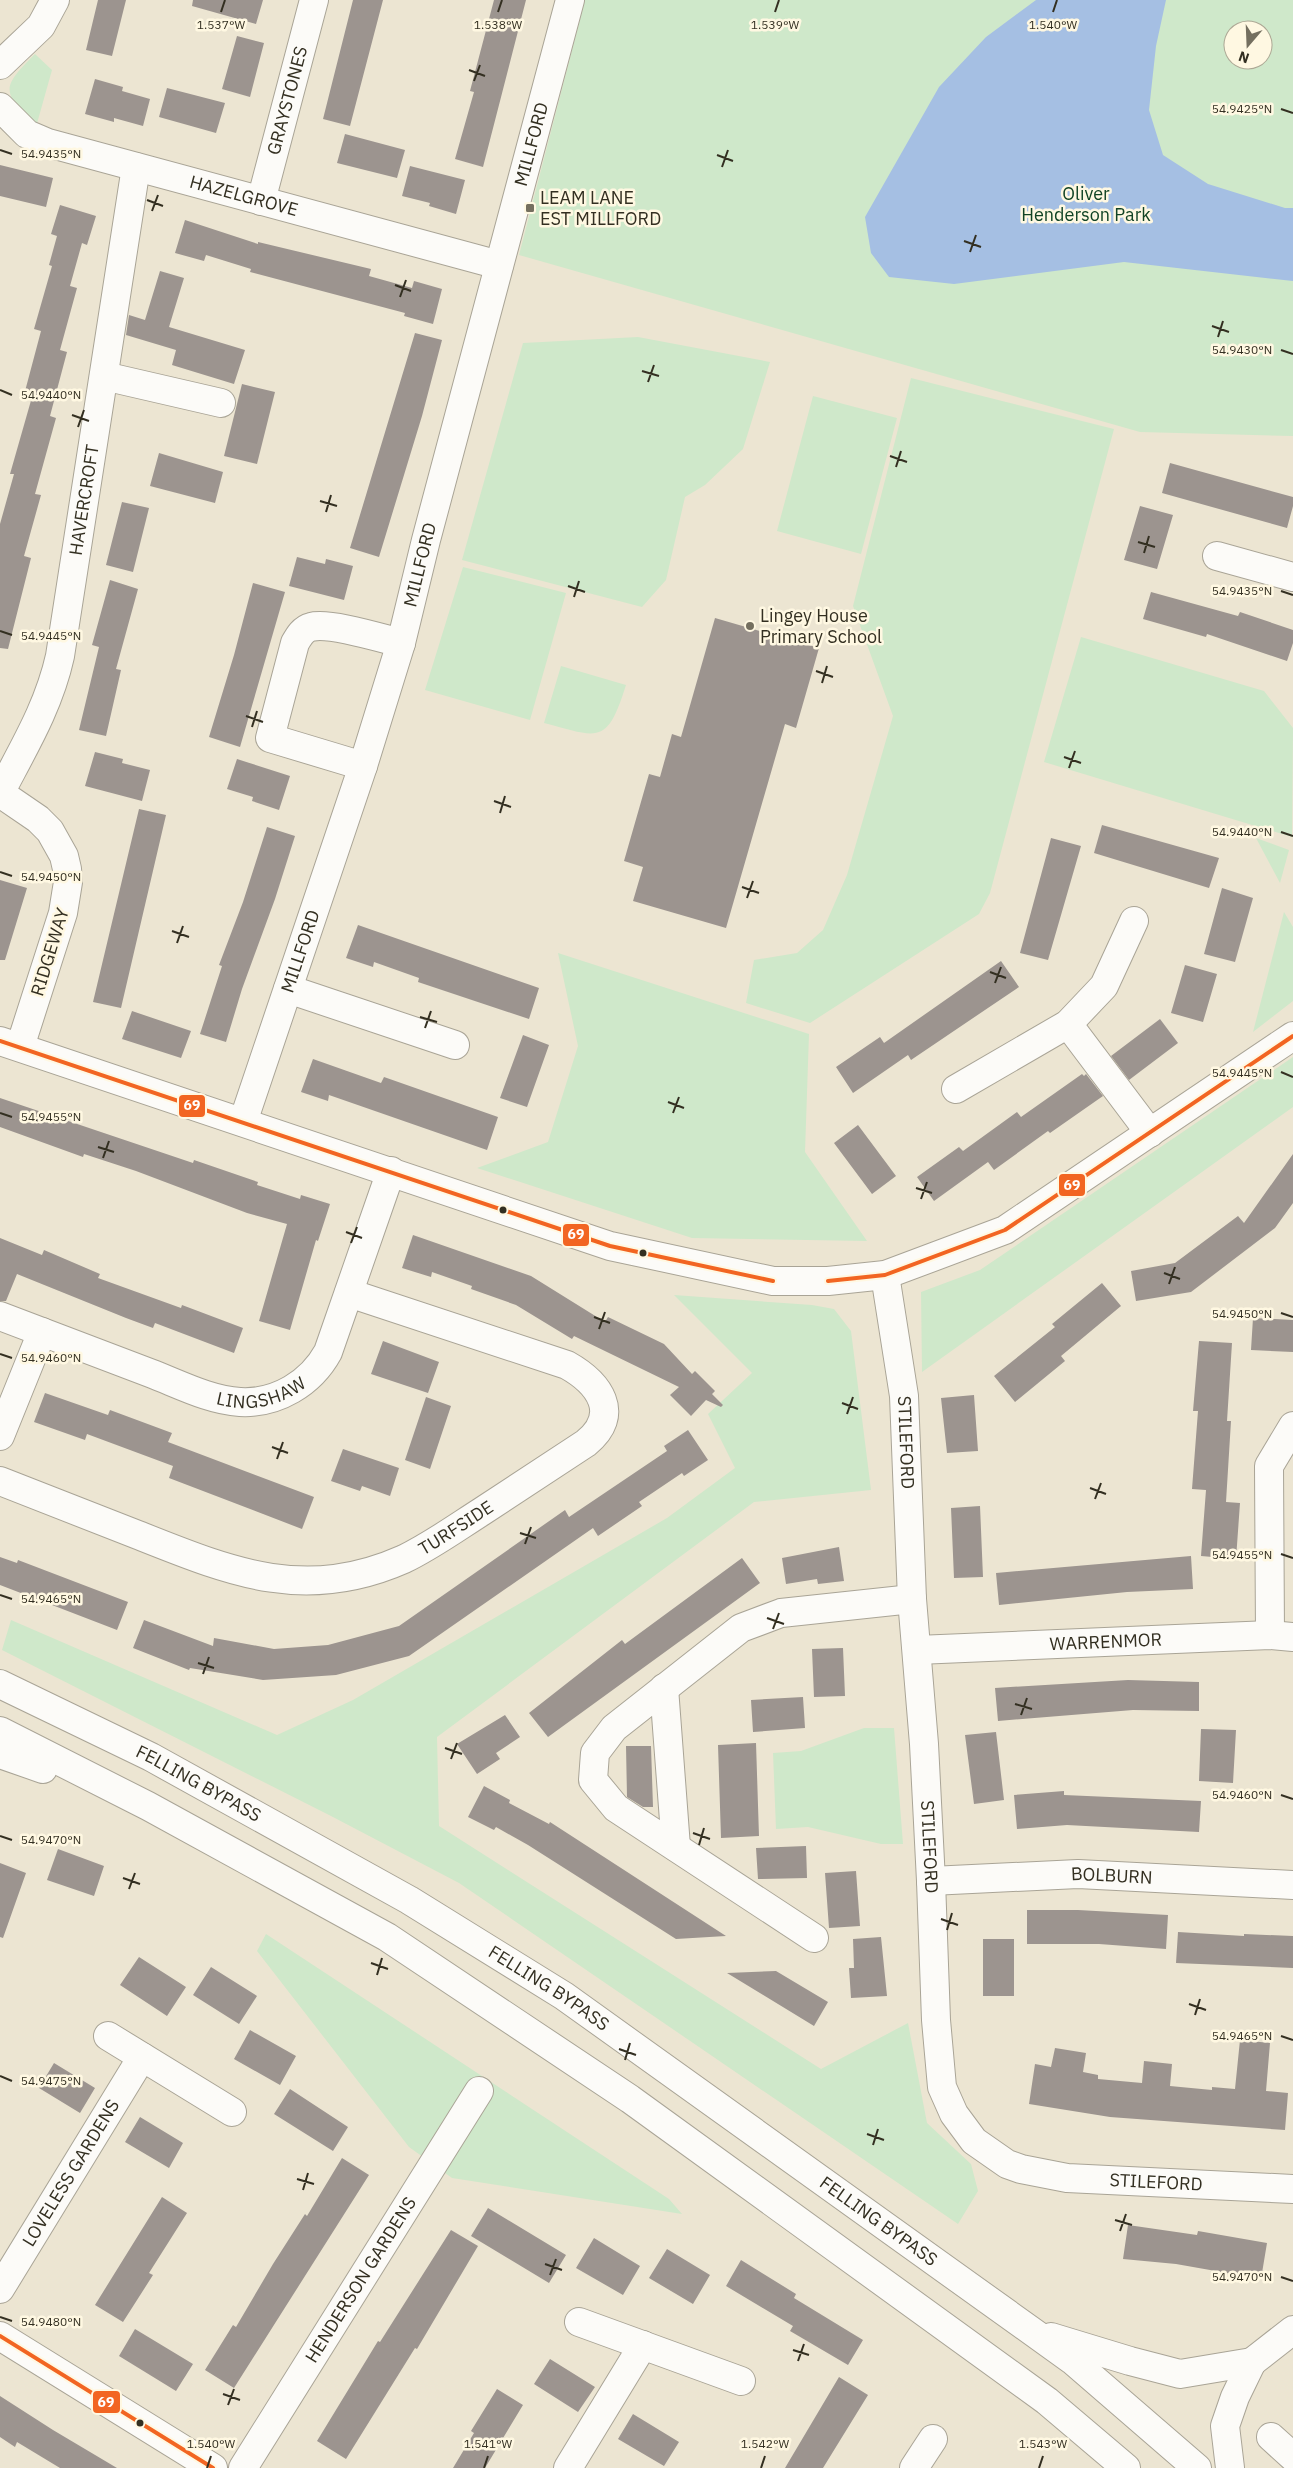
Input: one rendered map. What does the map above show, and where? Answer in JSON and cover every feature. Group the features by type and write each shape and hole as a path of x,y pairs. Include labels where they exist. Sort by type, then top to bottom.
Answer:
{"main road":[{"path":"0,65 41,26 55,0"},
{"name":"GRAYSTONES","path":"261,201 314,0"},
{"name":"MILLFORD","path":"243,1122 363,766 401,643 570,0"},
{"name":"HAZELGROVE","path":"0,108 13,122 32,137 48,143 499,265"},
{"name":"HAVERCROFT","path":"0,793 46,706 53,686 136,167"},
{"path":"104,376 221,403"},
{"path":"1217,556 1293,577"},
{"path":"363,766 270,738 295,643 302,632 310,627 324,626 401,643"},
{"name":"RIDGEWAY","path":"0,793 38,819 50,830 64,856 68,882 63,913 10,1044"},
{"path":"956,1089 1068,1024 1104,986 1134,921"},
{"path":"288,989 455,1045"},
{"path":"1068,1024 1150,1133"},
{"path":"10,1044 610,1246 773,1280 828,1281 885,1275 1005,1230 1293,1036"},
{"name":"LINGSHAW","path":"0,1316 203,1394 240,1402 258,1401 289,1391 303,1383 321,1365 328,1352 391,1171"},
{"name":"STILEFORD","path":"885,1275 904,1396 912,1599 932,1881 936,2020 942,2087 954,2114 974,2141 1007,2164 1066,2178 1293,2188"},
{"name":"TURFSIDE","path":"0,1481 214,1565 257,1577 289,1581 313,1581 346,1578 373,1571 428,1547 596,1435 602,1424 605,1411 602,1398 594,1385 584,1375 567,1365 349,1293"},
{"path":"0,1436 42,1332"},
{"path":"1281,1636 1269,1466 1293,1426"},
{"path":"814,1938 616,1808 593,1780 595,1753 614,1728 741,1628 782,1613 912,1599"},
{"name":"WARRENMOR","path":"917,1650 1281,1636"},
{"name":"FELLING BYPASS","path":"0,1684 177,1771 409,1900 564,1996 1072,2360 1197,2468"},
{"path":"664,1688 676,1847"},
{"path":"0,1731 148,1806 387,1937 630,2099 1048,2402 1126,2468"},
{"path":"0,1754 148,1806"},
{"name":"BOLBURN","path":"932,1881 1078,1874 1293,1885"},
{"path":"108,2036 232,2112"},
{"name":"LOVELESS GARDENS","path":"0,2289 142,2058"},
{"name":"HENDERSON GARDENS","path":"243,2468 479,2091"},
{"path":"579,2322 742,2381"},
{"path":"1230,2468 1225,2426 1235,2397 1252,2362 1293,2330"},
{"path":"1033,2332 1180,2374 1252,2362"},
{"path":"0,2336 213,2468"},
{"path":"568,2468 643,2345"},
{"path":"1271,2437 1293,2457"},
{"path":"914,2468 933,2439"}],"green space":[{"name":"Oliver Henderson Park","path":"585,0 1293,0 1293,436 1140,432 519,255"},
{"path":"35,54 52,70 36,127 17,105 10,90 11,83 16,75"},
{"path":"638,337 770,362 743,449 705,485 685,497 666,580 642,607 462,560 523,343"},
{"path":"911,378 1114,429 990,893 979,914 810,1023 746,1003 754,960 797,953 823,930 847,875 893,716 853,606"},
{"path":"813,396 897,418 861,554 777,531"},
{"path":"463,567 566,593 530,720 425,690"},
{"path":"1081,637 1264,691 1293,728 1292,837 1044,762"},
{"path":"561,666 626,685 613,718 599,732 578,732 544,723"},
{"path":"1256,838 1289,850 1280,883"},
{"path":"1284,912 1293,927 1293,1001 1253,1032"},
{"path":"558,953 809,1034 805,1152 867,1241 692,1238 477,1168 548,1142 578,1046"},
{"path":"1293,1057 1293,1107 922,1372 921,1292 980,1270"},
{"path":"674,1295 812,1305 834,1309 851,1331 871,1490 754,1502 437,1737 439,1826 821,2069 908,2023 927,2123 971,2164 978,2191 958,2224 459,1883 331,1816 2,1650 11,1620 277,1735 353,1700 667,1518 735,1468 708,1414 752,1373"},
{"path":"864,1728 894,1728 903,1844 881,1844 808,1827 776,1829 773,1753 801,1751"},
{"path":"266,1934 669,2199 682,2214 452,2178 409,2147 257,1951"}],"water":[{"path":"1036,0 1166,0 1156,46 1149,110 1163,155 1208,184 1285,208 1293,208 1293,281 1124,262 954,284 889,277 871,253 865,217 939,87 986,37"}],"building":[{"path":"98,0 126,0 112,56 86,50"},
{"path":"193,0 263,0 256,24 192,6"},
{"path":"353,0 383,0 350,126 323,119"},
{"path":"494,0 526,0 483,167 455,159 474,92 470,91"},
{"path":"237,36 264,43 250,97 222,89"},
{"path":"95,79 123,87 122,91 150,99 143,126 114,118 114,122 85,114"},
{"path":"167,88 225,103 216,133 159,117"},
{"path":"345,134 405,150 397,178 337,163"},
{"path":"0,165 53,178 46,207 0,196"},
{"path":"410,166 465,180 456,214 429,206 430,203 402,196"},
{"path":"60,205 96,216 87,245 82,243 70,286 77,288 60,350 67,352 50,416 56,418 35,494 41,495 24,556 31,558 8,649 0,648 0,524 14,474 10,474 32,397 24,395 41,331 34,329 52,266 49,265 57,236 51,234"},
{"path":"185,220 258,244 258,242 371,269 369,276 412,288 414,281 442,289 433,324 404,316 405,313 250,272 251,269 206,255 204,261 175,253"},
{"path":"160,271 184,278 169,327 245,350 234,384 172,365 176,350 126,335 129,315 145,320"},
{"path":"415,333 442,340 422,416 379,557 350,548"},
{"path":"242,384 275,392 257,464 224,456"},
{"path":"159,453 223,472 215,503 150,486"},
{"path":"1170,463 1293,497 1293,506 1287,528 1162,493"},
{"path":"122,502 149,508 133,572 106,565"},
{"path":"1140,506 1173,515 1157,569 1124,560"},
{"path":"297,557 325,564 326,559 353,566 344,600 289,586"},
{"path":"110,580 138,589 116,669 121,670 106,736 79,730 99,647 92,645"},
{"path":"253,583 285,592 240,747 209,737 234,655"},
{"path":"1151,592 1238,616 1240,612 1293,630 1293,643 1287,661 1207,634 1206,637 1143,619"},
{"path":"715,618 819,648 796,728 785,724 726,928 633,901 643,867 624,861 649,774 660,777 672,734 681,737"},
{"path":"95,752 123,759 122,763 150,770 142,801 85,786"},
{"path":"237,759 290,776 279,810 252,801 253,797 227,789"},
{"path":"139,809 166,815 121,1008 93,1002"},
{"path":"1102,825 1219,858 1209,888 1094,853"},
{"path":"267,827 295,836 275,899 242,989 226,1042 200,1034 222,966 219,965 243,902"},
{"path":"1051,838 1081,846 1048,960 1020,953"},
{"path":"0,880 27,888 5,960 0,960"},
{"path":"1222,888 1253,898 1235,962 1204,954"},
{"path":"358,925 539,988 529,1019 418,982 419,978 374,962 373,967 346,958"},
{"path":"1001,961 1019,987 911,1060 908,1055 853,1093 836,1067 880,1037 884,1043"},
{"path":"1185,965 1217,974 1203,1022 1171,1013"},
{"path":"132,1011 191,1031 181,1058 122,1039"},
{"path":"1160,1019 1178,1043 1129,1080 1111,1056"},
{"path":"523,1035 549,1045 527,1107 500,1098"},
{"path":"313,1059 381,1083 384,1077 498,1117 487,1150 329,1095 328,1101 301,1092"},
{"path":"1082,1074 1084,1076 1086,1074 1103,1096 1050,1133 1048,1131 994,1170 988,1162 934,1201 917,1177 959,1147 963,1151 1017,1112 1021,1117"},
{"path":"0,1098 193,1163 194,1160 258,1182 257,1185 300,1199 301,1195 330,1204 318,1241 316,1240 290,1330 259,1321 287,1224 247,1213 136,1171 84,1154 83,1157 0,1127"},
{"path":"858,1125 896,1176 872,1194 834,1143"},
{"path":"1293,1154 1293,1203 1275,1228 1191,1292 1136,1301 1131,1271 1175,1263 1238,1216 1244,1223"},
{"path":"413,1235 531,1276 605,1322 608,1317 664,1344 692,1374 695,1371 715,1391 712,1394 723,1405 721,1407 706,1400 691,1416 670,1395 679,1387 574,1336 572,1339 516,1305 471,1289 472,1286 432,1272 431,1277 402,1268"},
{"path":"0,1238 42,1255 44,1250 100,1274 98,1278 181,1308 182,1305 243,1328 234,1353 155,1323 153,1328 17,1274 6,1301 0,1301"},
{"path":"1102,1283 1121,1306 1061,1356 1065,1361 1015,1402 994,1376 1055,1327 1052,1324"},
{"path":"1253,1318 1293,1320 1293,1352 1251,1350"},
{"path":"383,1341 439,1362 428,1393 371,1374"},
{"path":"1199,1341 1232,1343 1227,1421 1231,1421 1226,1502 1240,1503 1236,1559 1201,1556 1206,1490 1192,1489 1198,1411 1193,1411"},
{"path":"45,1393 108,1415 110,1410 172,1433 168,1442 314,1497 302,1529 169,1478 173,1466 87,1434 85,1440 34,1422"},
{"path":"974,1395 978,1451 947,1453 941,1398"},
{"path":"426,1397 451,1406 430,1469 405,1460"},
{"path":"688,1430 708,1460 684,1476 682,1473 639,1502 642,1506 598,1536 593,1528 409,1656 336,1675 263,1680 190,1668 189,1670 133,1648 144,1620 213,1646 214,1638 274,1649 328,1645 399,1626 565,1510 569,1517 667,1451 664,1446"},
{"path":"343,1449 399,1468 390,1496 362,1486 360,1491 331,1481"},
{"path":"980,1506 983,1577 954,1578 951,1508"},
{"path":"839,1547 844,1581 818,1584 817,1579 786,1584 782,1558"},
{"path":"1191,1556 1193,1589 1127,1592 999,1605 996,1573"},
{"path":"0,1557 17,1563 18,1560 128,1602 117,1630 0,1585"},
{"path":"742,1558 760,1583 548,1737 529,1713 622,1640 625,1644"},
{"path":"843,1648 845,1696 814,1697 812,1649"},
{"path":"1128,1680 1199,1682 1199,1711 1133,1710 998,1721 995,1688"},
{"path":"803,1697 805,1728 753,1732 751,1700"},
{"path":"505,1715 520,1737 496,1753 500,1759 477,1774 457,1744"},
{"path":"1201,1729 1236,1730 1233,1783 1199,1781"},
{"path":"996,1732 1004,1800 974,1804 965,1735"},
{"path":"756,1743 759,1836 721,1838 718,1745"},
{"path":"626,1746 651,1746 653,1807 643,1807 627,1797"},
{"path":"484,1786 510,1800 509,1803 549,1824 550,1822 726,1936 676,1939 528,1845 496,1827 494,1830 468,1817"},
{"path":"1064,1791 1064,1795 1201,1801 1199,1832 1067,1825 1017,1829 1014,1795"},
{"path":"806,1846 807,1878 758,1879 756,1848"},
{"path":"58,1849 104,1866 94,1896 47,1880"},
{"path":"0,1863 26,1873 3,1938 0,1937"},
{"path":"856,1871 860,1926 829,1928 825,1873"},
{"path":"1027,1910 1078,1910 1168,1915 1166,1949 1099,1944 1027,1944"},
{"path":"1178,1932 1244,1936 1244,1934 1293,1936 1293,1968 1176,1963"},
{"path":"881,1937 887,1996 851,1998 849,1968 854,1968 853,1939"},
{"path":"983,1939 1014,1939 1014,1996 983,1996"},
{"path":"139,1957 186,1987 167,2016 120,1985"},
{"path":"211,1967 257,1996 239,2024 193,1995"},
{"path":"776,1971 828,2002 814,2026 727,1973"},
{"path":"250,2030 296,2056 280,2085 234,2059"},
{"path":"1240,2040 1270,2043 1266,2091 1288,2093 1285,2130 1110,2117 1029,2104 1035,2064 1051,2067 1055,2048 1086,2053 1083,2072 1098,2075 1098,2079 1142,2083 1144,2061 1172,2064 1170,2086 1212,2090 1212,2087 1235,2089"},
{"path":"54,2063 95,2088 80,2113 39,2088"},
{"path":"290,2089 348,2127 333,2151 274,2114"},
{"path":"140,2117 183,2143 169,2168 125,2142"},
{"path":"342,2158 369,2175 234,2388 205,2370 233,2325 236,2327 273,2264 305,2214 307,2216"},
{"path":"162,2197 187,2213 149,2273 153,2275 123,2322 95,2305"},
{"path":"488,2208 566,2255 549,2283 471,2236"},
{"path":"1128,2225 1197,2235 1198,2231 1267,2243 1261,2279 1176,2264 1123,2259"},
{"path":"451,2230 478,2246 417,2349 415,2348 346,2459 317,2441 378,2341 380,2342"},
{"path":"594,2238 640,2266 623,2295 576,2268"},
{"path":"667,2249 710,2275 693,2304 649,2278"},
{"path":"741,2260 796,2294 794,2298 863,2340 848,2365 790,2331 793,2326 726,2286"},
{"path":"135,2329 193,2364 176,2391 119,2356"},
{"path":"550,2359 595,2387 578,2412 534,2384"},
{"path":"839,2377 868,2395 823,2468 785,2468"},
{"path":"497,2389 523,2405 485,2468 453,2468 474,2433 471,2431"},
{"path":"0,2396 117,2468 60,2468 17,2442 15,2447 0,2437"},
{"path":"633,2414 679,2442 664,2466 618,2439"}],"transit line":[{"name":"69","path":"828,1281 885,1275 1005,1230 1293,1036"},
{"name":"69","path":"0,1041 610,1246 773,1281"},
{"name":"69","path":"0,2336 213,2468"}],"place":[{"name":"LEAM LANE EST MILLFORD","path":"530,208"},
{"name":"Lingey House Primary School","path":"750,626"}]}
